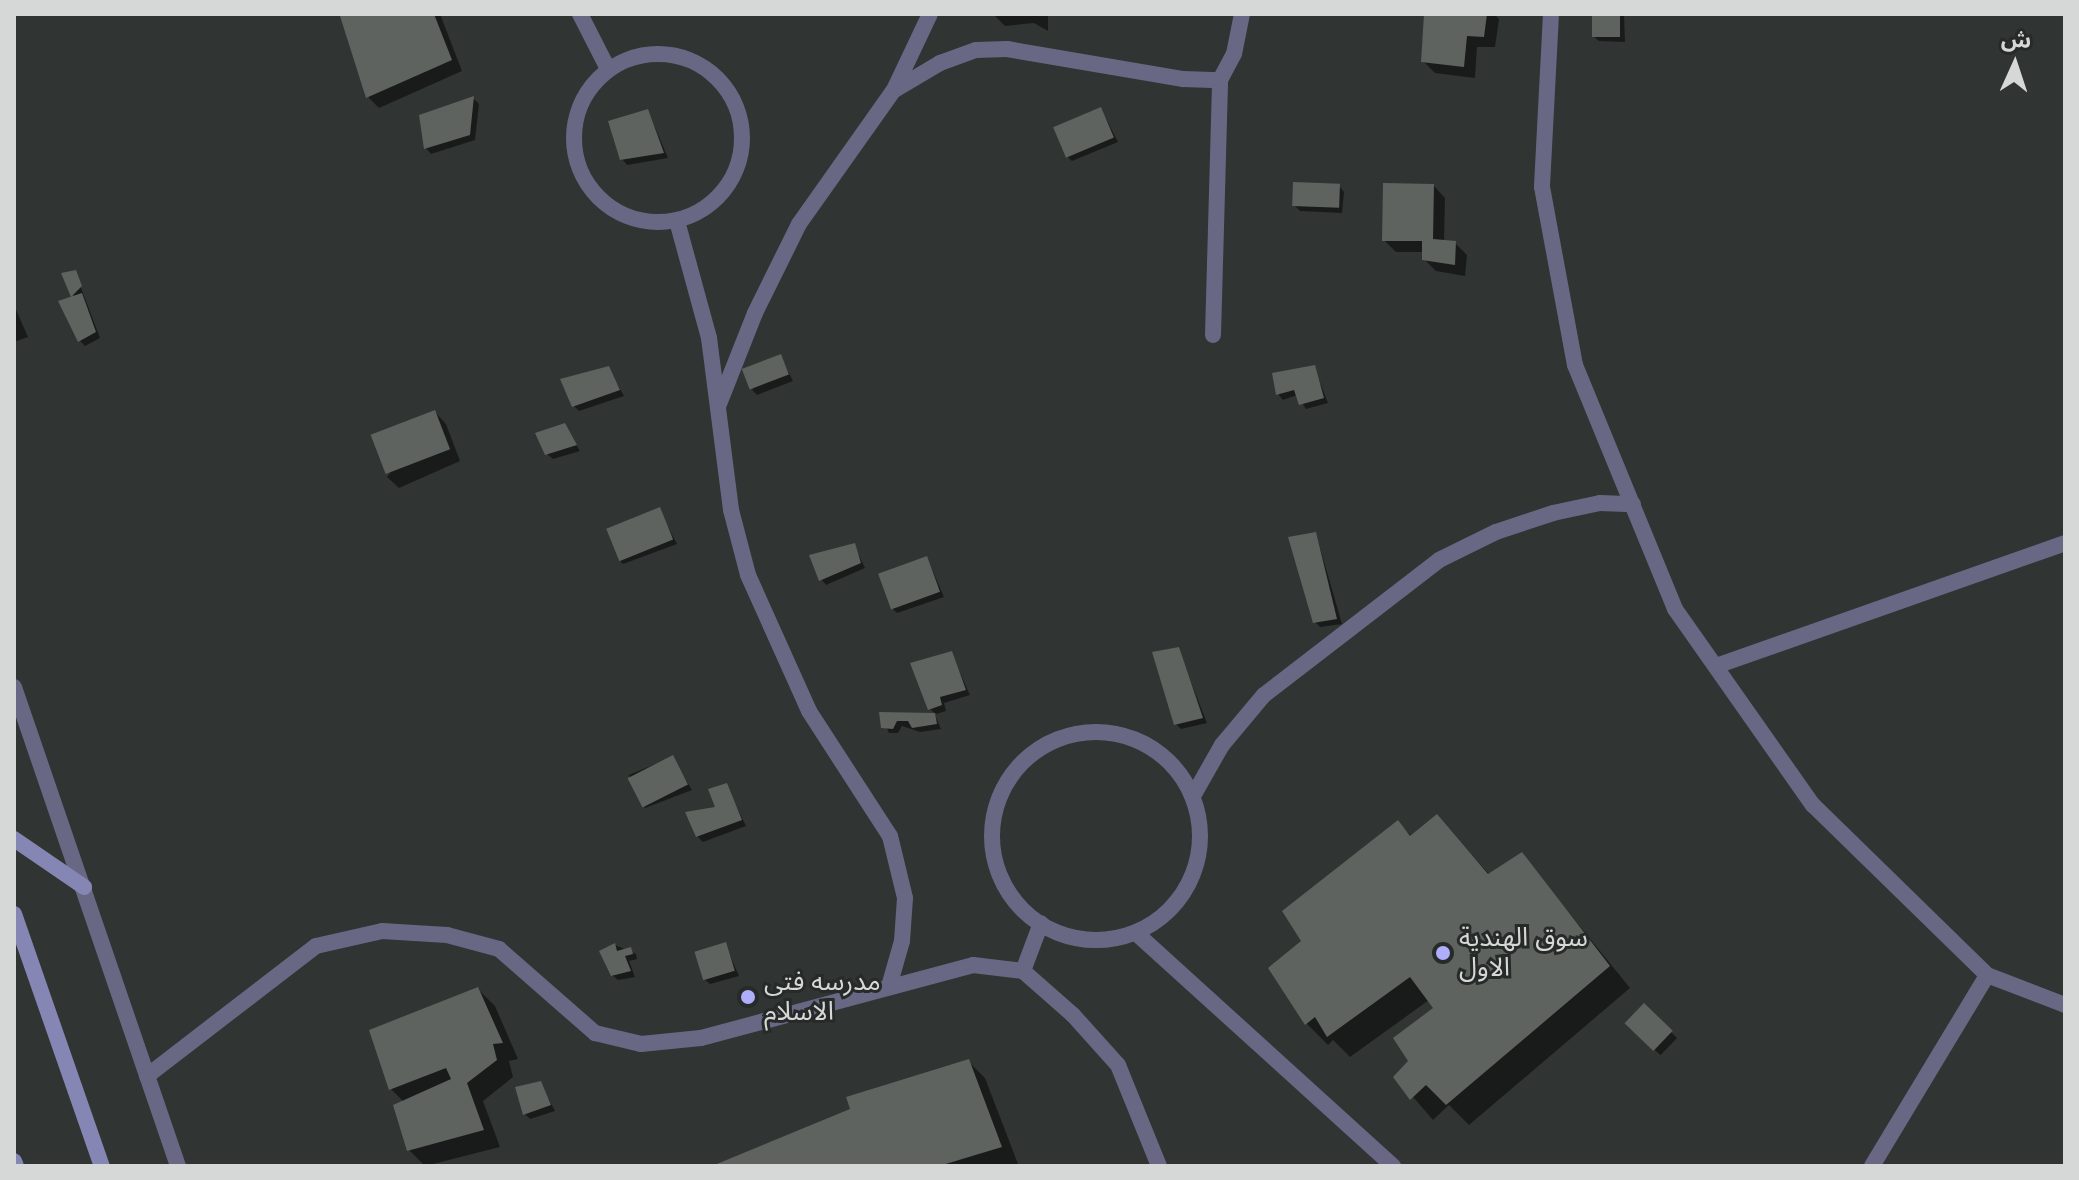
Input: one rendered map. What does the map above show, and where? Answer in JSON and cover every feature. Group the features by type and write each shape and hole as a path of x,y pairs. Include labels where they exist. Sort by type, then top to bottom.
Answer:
{"main road":[{"path":"14,839 84,887"},
{"path":"14,914 102,1166"}],"street":[{"path":"580,14 608,69"},
{"path":"719,406 755,313 799,224 893,91 930,14"},
{"path":"1213,335 1220,80 1234,54 1242,14"},
{"path":"1551,14 1542,187 1575,365 1675,609 1813,805 1987,975 2065,1005"},
{"path":"893,91 940,63 976,50 1007,49 1183,79 1220,80"},
{"path":"672,54 703,66 728,89 741,119 742,152 731,183 708,207 677,221 644,223 613,211 588,188 575,158 574,125 585,94 608,69 639,56 672,54"},
{"path":"677,221 709,338 731,510 748,575 809,711 890,836 905,898 902,941 890,983"},
{"path":"1193,796 1222,745 1264,695 1439,560 1496,532 1553,513 1600,503 1633,504"},
{"path":"1716,666 2065,543"},
{"path":"14,687 178,1166"},
{"path":"1096,732 1137,739 1170,763 1193,796 1201,836 1192,877 1170,910 1136,933 1095,941 1055,933 1021,910 999,876 991,836 999,795 1022,762 1056,739 1096,732"},
{"path":"1023,971 1041,923"},
{"path":"147,1076 316,946 382,931 447,935 499,949 595,1033 641,1044 701,1038 890,983 973,965 1023,971 1073,1015 1118,1065 1159,1166"},
{"path":"1136,933 1393,1166"},
{"path":"1872,1166 1987,975"}],"building":[{"path":"434,14 452,60 366,98 340,16"},
{"path":"1424,14 1487,14 1484,37 1467,36 1464,67 1421,62"},
{"path":"1592,14 1620,14 1620,37 1592,37"},
{"path":"474,96 470,135 424,149 419,115"},
{"path":"1101,107 1114,137 1066,158 1053,127"},
{"path":"648,109 664,153 620,160 608,121"},
{"path":"1293,182 1340,184 1339,208 1292,206"},
{"path":"1383,183 1434,184 1433,239 1456,241 1455,265 1422,260 1422,241 1382,241"},
{"path":"76,270 82,286 71,297 61,273"},
{"path":"82,293 96,332 78,342 58,301"},
{"path":"781,354 789,375 750,390 742,369"},
{"path":"1315,365 1324,398 1299,405 1294,390 1276,395 1272,373"},
{"path":"609,366 620,390 572,407 560,379"},
{"path":"435,410 450,449 386,474 371,435"},
{"path":"565,423 577,445 545,455 535,433"},
{"path":"660,507 673,539 619,561 606,529"},
{"path":"1316,532 1337,619 1313,623 1288,537"},
{"path":"855,543 861,563 819,581 809,555"},
{"path":"927,556 940,592 891,609 878,574"},
{"path":"1179,647 1203,718 1174,725 1152,652"},
{"path":"952,651 966,690 940,697 942,705 928,710 910,663"},
{"path":"879,712 935,713 937,724 912,728 908,721 897,721 893,729 881,728"},
{"path":"673,755 688,784 643,808 628,778"},
{"path":"727,783 742,820 696,837 685,812 715,807 708,789"},
{"name":"سوق الهندية الاول","path":"1437,814 1488,874 1522,852 1610,966 1446,1105 1426,1085 1410,1100 1393,1077 1408,1061 1393,1038 1433,1008 1410,977 1327,1037 1315,1017 1305,1025 1268,968 1301,941 1282,911 1398,820 1410,836"},
{"path":"726,942 735,971 703,980 694,952"},
{"path":"615,943 617,951 631,947 633,954 625,956 631,971 611,976 599,951"},
{"path":"478,987 503,1043 493,1044 497,1060 467,1083 484,1130 407,1151 393,1105 451,1079 446,1068 389,1090 369,1030"},
{"path":"1644,1003 1673,1031 1653,1051 1625,1023"},
{"path":"969,1059 1002,1147 939,1166 712,1166 850,1109 846,1097"},
{"path":"541,1081 551,1105 523,1115 515,1087"}],"place":[{"name":"سوق الهندية الاول","path":"1443,953"},
{"name":"مدرسه فتى الاسلام","path":"748,997"}]}
